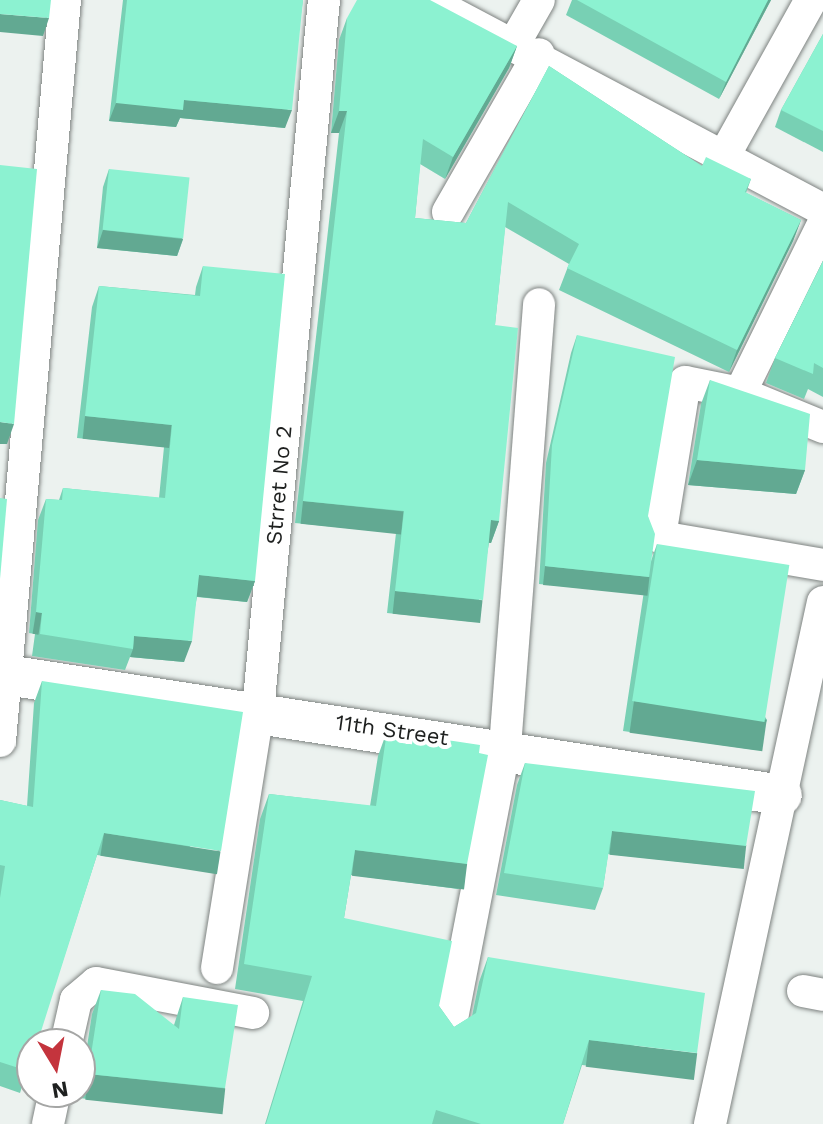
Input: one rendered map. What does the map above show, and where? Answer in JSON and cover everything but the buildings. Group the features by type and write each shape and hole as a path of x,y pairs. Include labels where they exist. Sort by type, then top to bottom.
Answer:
{"street":[{"path":"0,741 65,0"},
{"name":"Strret No 2","path":"217,968 258,711 324,0"},
{"path":"427,0 527,48 823,210"},
{"path":"448,212 527,48 539,0"},
{"path":"724,156 811,0"},
{"path":"740,393 823,224"},
{"path":"449,1034 505,747 539,304"},
{"path":"823,427 740,393 685,382 660,537 823,565"},
{"path":"710,1124 823,602"},
{"name":"11th Street","path":"5,674 505,747 782,795"},
{"path":"70,1028 76,1000 96,983 253,1013"}]}
